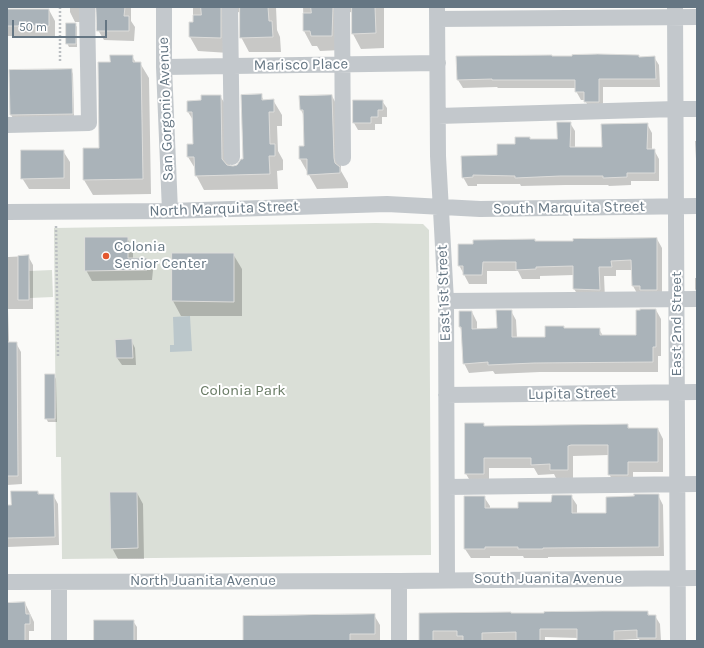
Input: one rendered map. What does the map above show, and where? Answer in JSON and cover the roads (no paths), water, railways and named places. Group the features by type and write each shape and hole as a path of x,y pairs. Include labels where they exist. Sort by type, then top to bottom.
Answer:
{"street":[{"path":"7,125 89,123 87,7"},
{"name":"San Gorgonio Avenue","path":"164,7 164,67 170,211"},
{"path":"230,7 232,157"},
{"path":"342,7 343,158"},
{"path":"437,13 675,12 697,17"},
{"name":"East 2nd Street","path":"675,12 678,641"},
{"name":"East 1st Street","path":"437,13 438,156 446,301 447,580"},
{"name":"Marisco Place","path":"164,67 438,63"},
{"path":"438,116 676,108 697,109"},
{"name":"North Marquita Street","path":"7,212 170,211 387,204 441,206"},
{"name":"South Marquita Street","path":"441,206 480,209 697,206"},
{"path":"446,301 697,299"},
{"name":"Lupita Street","path":"446,395 697,392"},
{"path":"447,487 697,484"},
{"name":"South Juanita Avenue","path":"400,581 697,578"},
{"path":"399,641 400,581"},
{"name":"North Juanita Avenue","path":"7,582 400,581"},
{"path":"58,582 58,641"}],"place":[{"name":"Colonia Senior Center","path":"106,256"}],"park label":[{"name":"Colonia Park","path":"243,391"}]}
